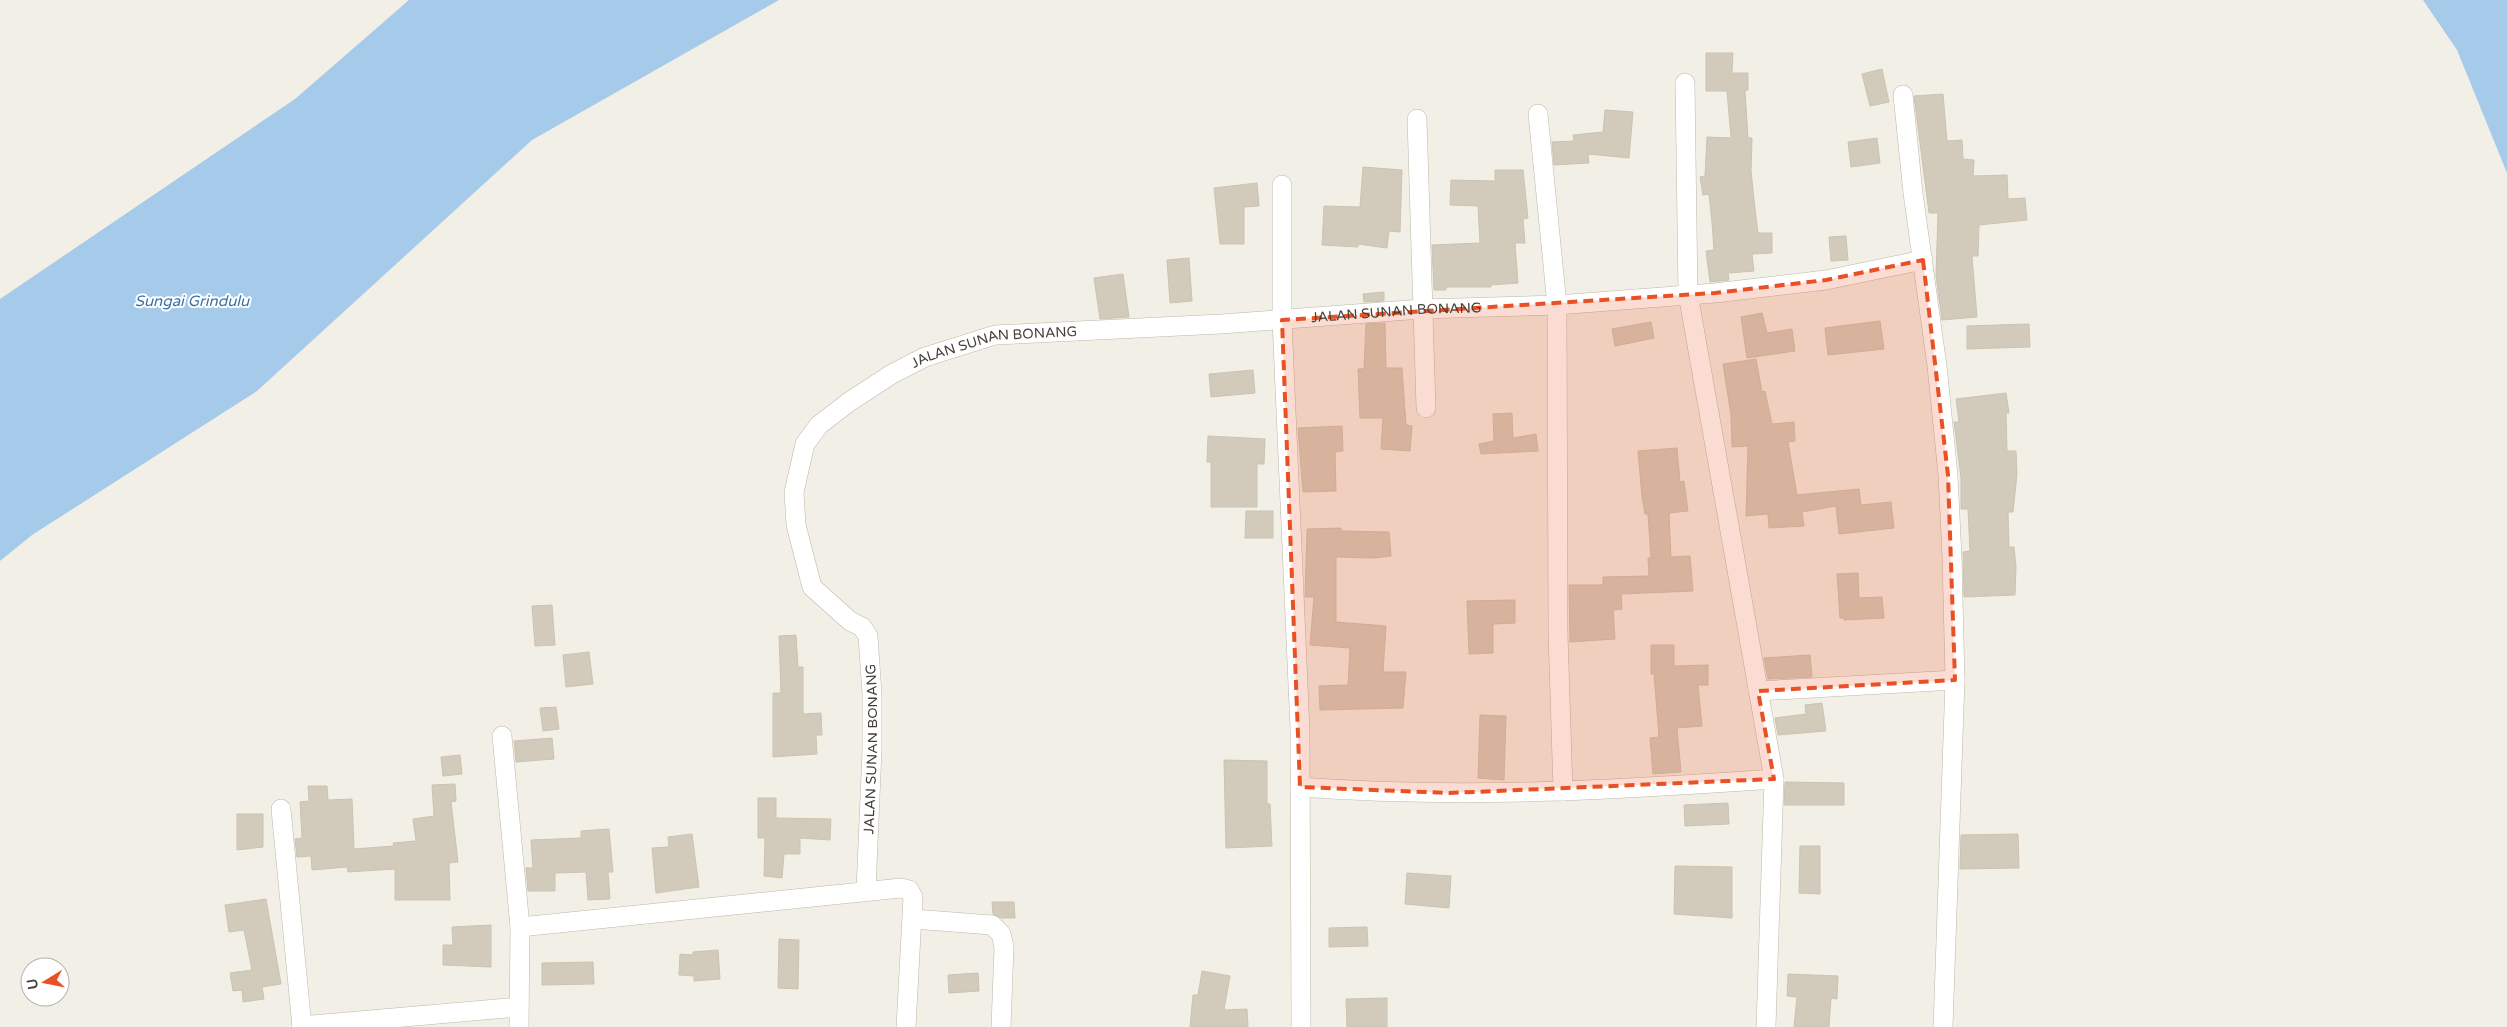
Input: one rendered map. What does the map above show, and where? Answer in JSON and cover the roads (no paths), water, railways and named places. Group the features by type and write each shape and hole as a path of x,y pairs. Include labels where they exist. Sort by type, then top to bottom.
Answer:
{"street":[{"path":"1685,83 1688,294 1774,779 1766,1027"},
{"path":"1903,95 1913,193 1923,260 1948,475 1955,680 1943,1027"},
{"path":"1538,114 1557,305 1558,633 1563,791"},
{"path":"1417,119 1426,408"},
{"path":"1282,185 1282,320 1300,787 1301,1027"},
{"name":"JALAN SUNAN BONANG","path":"866,890 872,750 871,677 868,636 862,627 837,610 812,587 796,525 794,492 805,444 819,425 848,402 925,357 995,335 1282,320 1422,309 1557,305 1826,280 1923,260"},
{"path":"1758,690 1955,680"},
{"path":"502,736 520,927 519,1027"},
{"path":"1300,787 1362,792 1563,791 1774,779"},
{"path":"281,809 301,1026 519,1007"},
{"path":"520,927 590,922 866,890 900,888 909,890 913,897 913,919 906,1027"},
{"path":"913,919 992,925 1001,934 1004,948 1001,1027"}],"water":[{"name":"Sungai Grindulu","path":"409,0 779,0 532,140 257,391 32,535 0,561 0,299 295,99"},
{"path":"2423,0 2507,0 2507,173 2457,50"}]}
